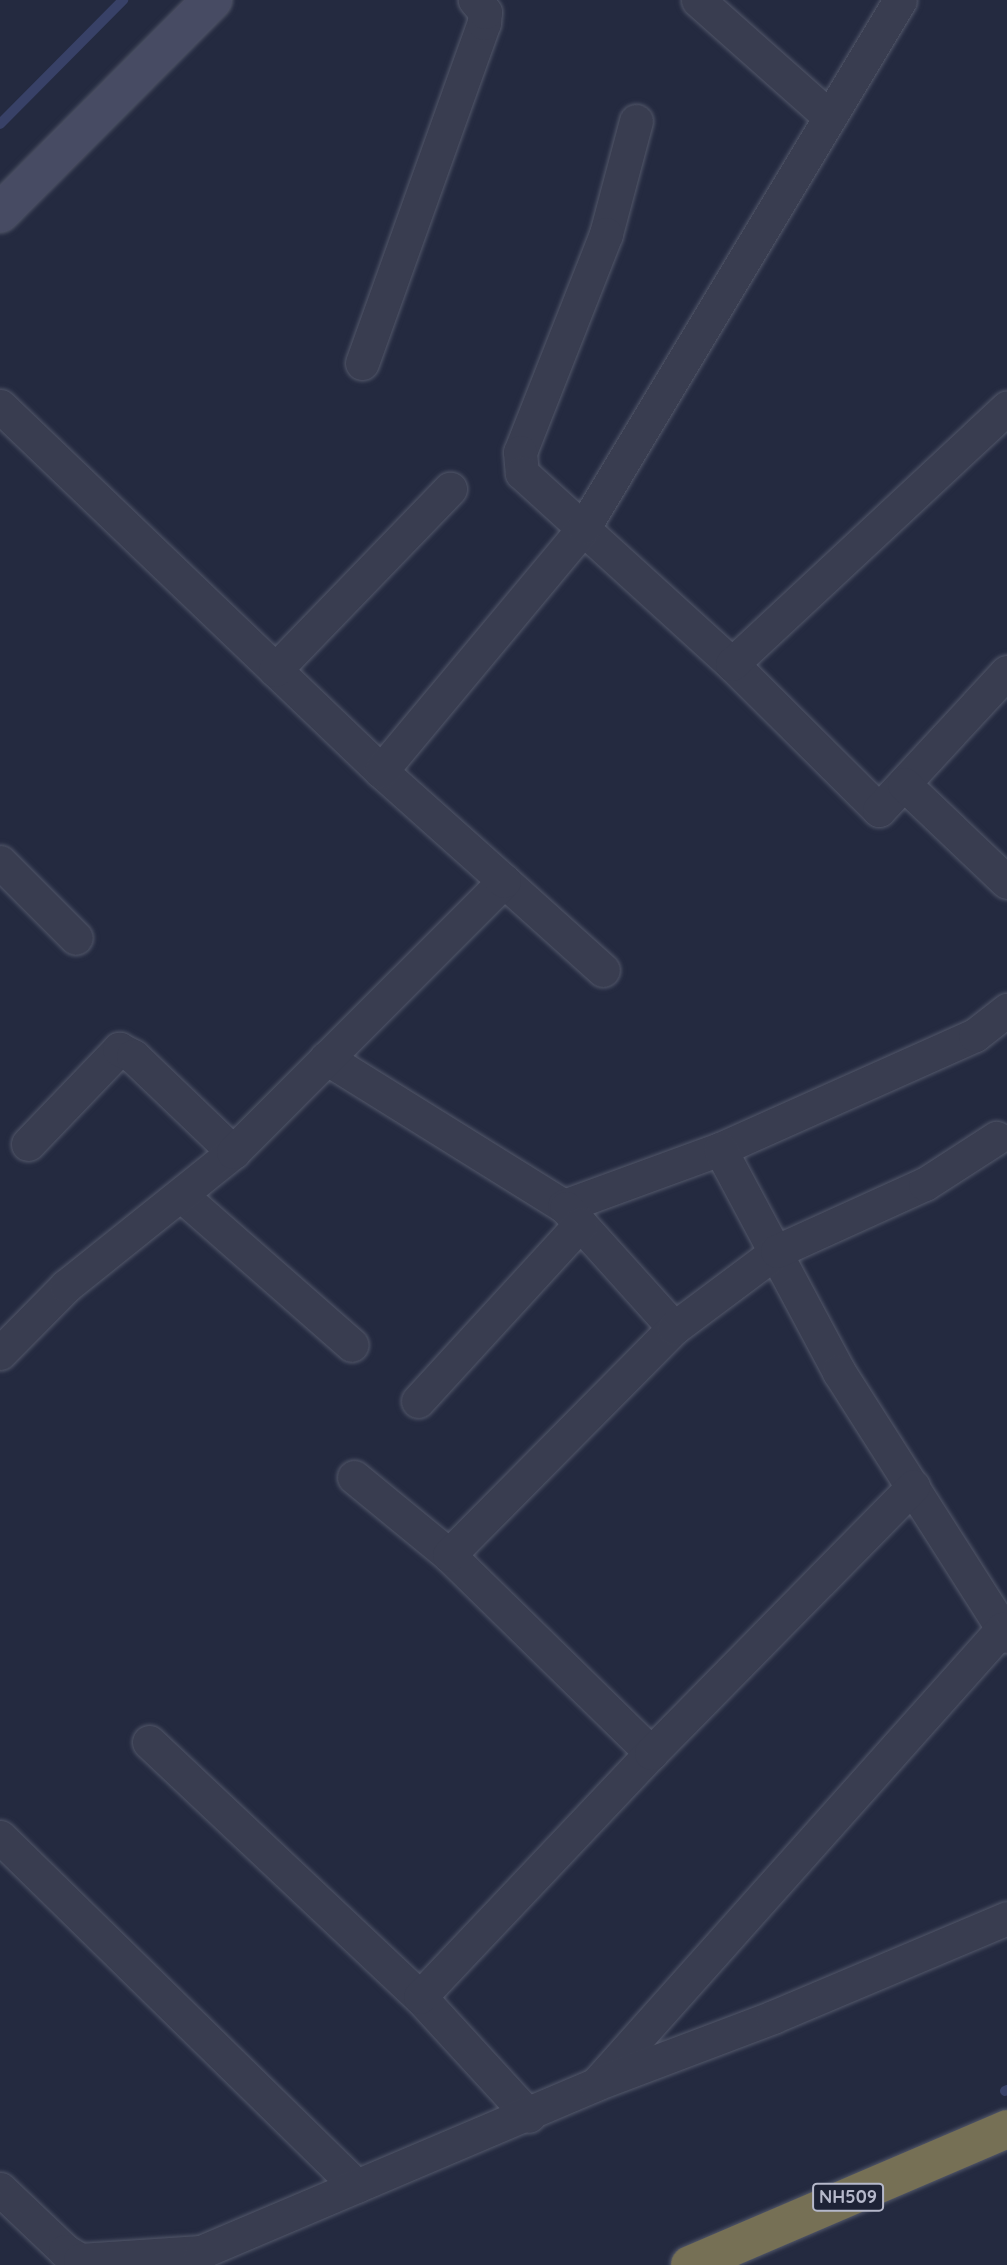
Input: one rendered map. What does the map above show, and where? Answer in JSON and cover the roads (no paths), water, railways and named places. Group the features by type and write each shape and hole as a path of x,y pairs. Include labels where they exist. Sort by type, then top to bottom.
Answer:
{"highway":[{"name":"NH509","path":"690,2265 1007,2129"}],"street":[{"path":"0,214 212,0"},
{"path":"362,363 484,23 485,12 475,0"},
{"path":"698,0 830,117"},
{"path":"381,771 584,527 900,0"},
{"path":"636,121 606,234 519,463 527,480 584,527 732,664 879,810 1007,672"},
{"path":"0,406 381,771 603,970"},
{"path":"732,664 1007,408"},
{"path":"275,670 450,489"},
{"path":"904,784 1007,882"},
{"path":"0,862 76,938"},
{"path":"0,1353 66,1286 233,1152 504,881"},
{"path":"418,1401 572,1215 975,1035 1007,1010"},
{"path":"28,1144 119,1049 133,1056 233,1152"},
{"path":"326,1058 572,1215 674,1328"},
{"path":"449,1555 674,1328 777,1251 925,1184 996,1138"},
{"path":"596,2084 1004,1632 839,1372 777,1251 720,1149"},
{"path":"181,1195 352,1345"},
{"path":"354,1476 449,1555 651,1753"},
{"path":"421,1997 651,1753 913,1486"},
{"path":"149,1742 421,1997 528,2116"},
{"path":"0,1837 356,2186"},
{"path":"0,2189 65,2251 80,2259 201,2252 528,2116 596,2084 773,2017 1007,1918"}],"waterway":[{"path":"0,124 123,0"}]}
